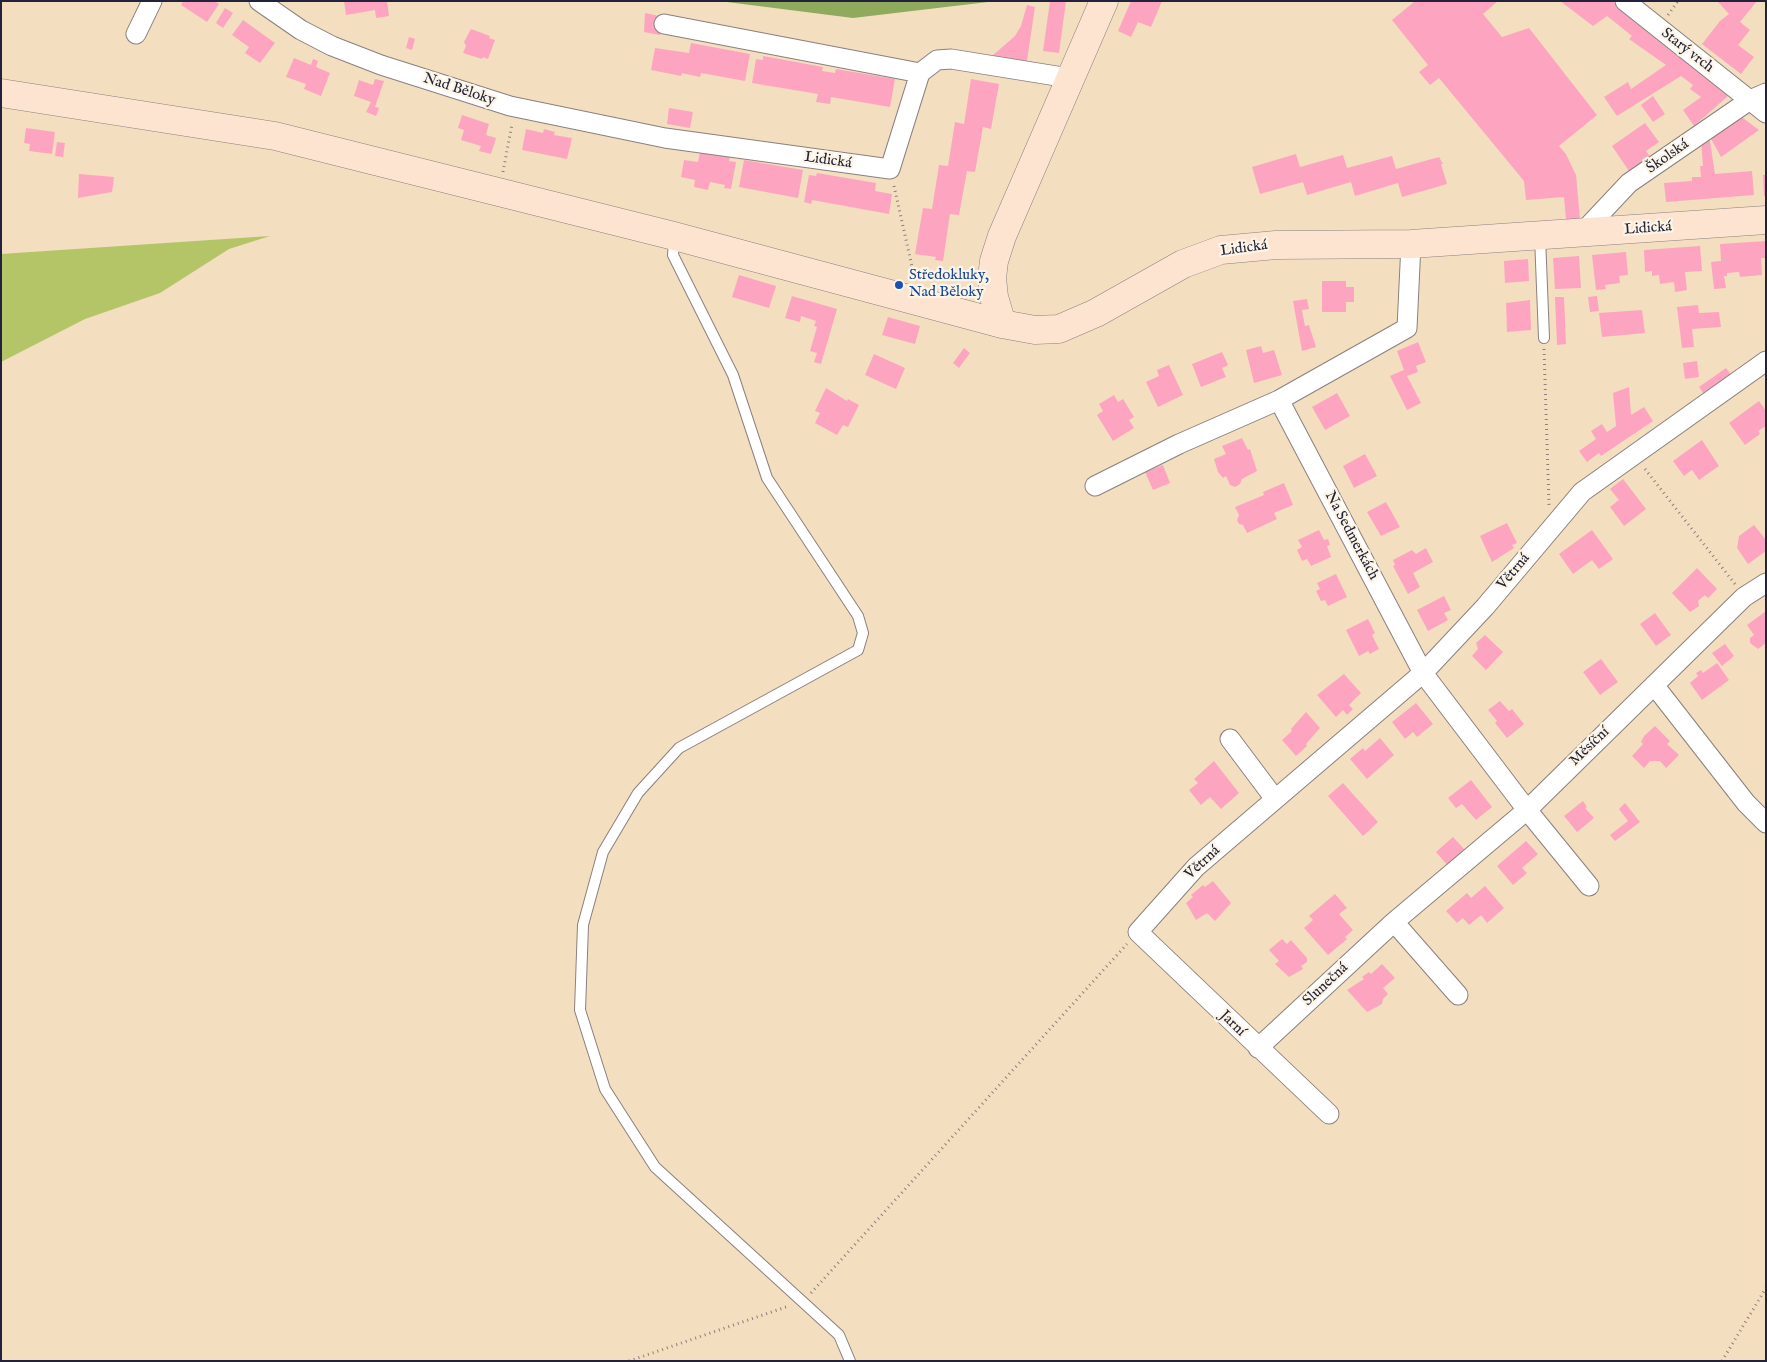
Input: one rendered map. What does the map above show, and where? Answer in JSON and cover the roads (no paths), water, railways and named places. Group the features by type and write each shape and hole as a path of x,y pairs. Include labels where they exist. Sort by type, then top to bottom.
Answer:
{"street":[{"path":"136,34 152,1"},
{"path":"1002,324 994,297 992,278 994,261 1002,236 1104,1"},
{"name":"Starý vrch","path":"1625,1 1758,96 1766,113"},
{"name":"Nad Běloky","path":"266,3 301,30 332,46 381,65 515,107 665,138"},
{"path":"664,24 920,73 937,60 951,59 1069,78"},
{"name":"Lidická","path":"665,138 890,170 920,73"},
{"name":"Lidická","path":"1,93 274,136 674,236 1002,324 1035,330 1059,329 1096,313 1183,264 1221,250 1276,245 1411,244 1540,237 1766,220"},
{"name":"Školská","path":"1581,234 1629,183 1758,96"},
{"path":"1096,486 1179,444 1279,400 1407,328 1411,244"},
{"name":"Větrná","path":"1138,932 1196,867 1423,673 1486,607 1582,492 1766,361"},
{"name":"Na Sedmerkách","path":"1279,400 1423,673"},
{"name":"Měsíční","path":"1527,810 1744,597 1766,583"},
{"path":"1423,673 1527,810 1590,886"},
{"path":"1654,685 1746,803 1766,823"},
{"path":"1230,739 1275,800"},
{"name":"Slunečná","path":"1258,1048 1394,922 1527,810"},
{"path":"1394,922 1458,995"},
{"name":"Jarní","path":"1138,932 1329,1114"}],"lane":[{"path":"674,236 673,255 733,376 766,478 858,616 863,632 858,650 679,748 638,793 604,852 583,925 580,1010 605,1089 655,1167 804,1301 839,1335 850,1361"},
{"path":"1540,237 1544,338"}],"place":[{"name":"Středokluky, Nad Běloky","path":"899,285"}]}
